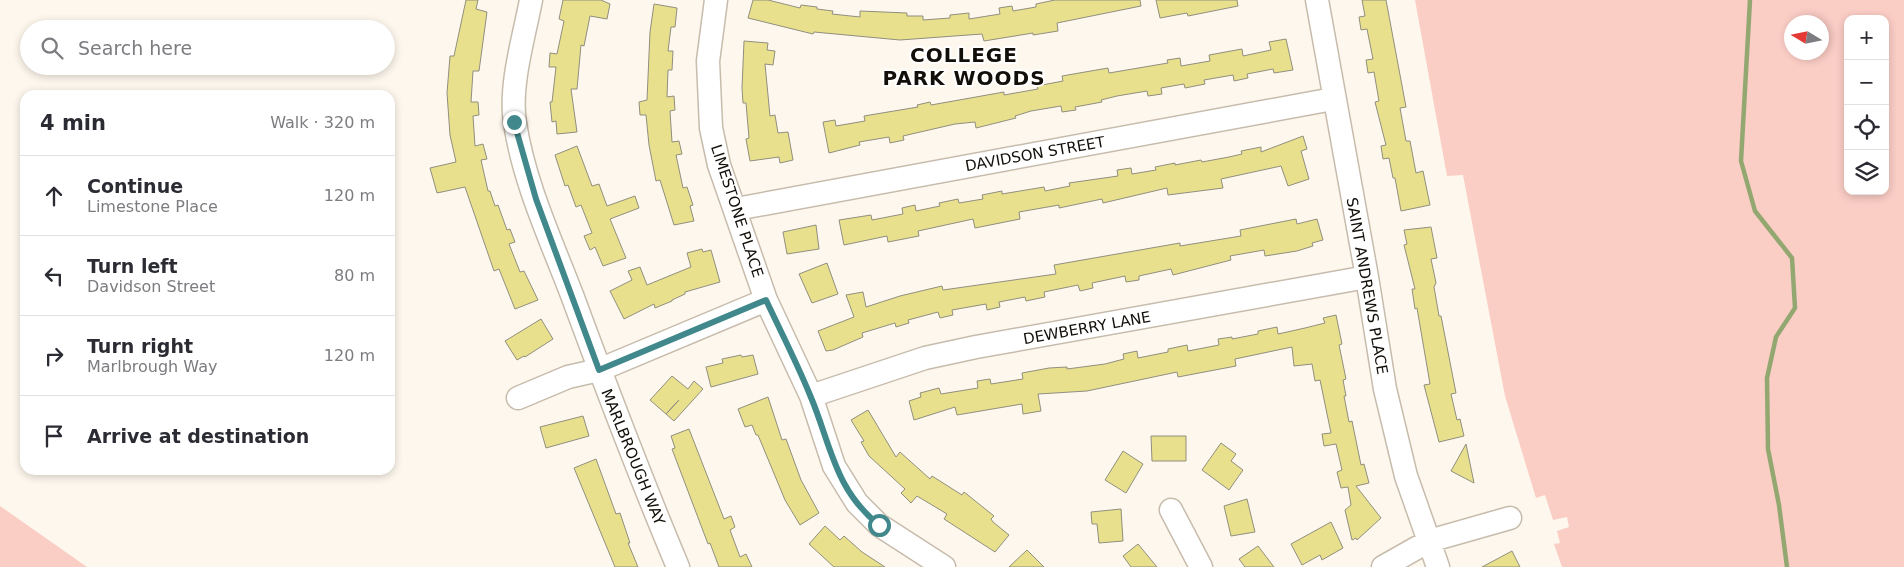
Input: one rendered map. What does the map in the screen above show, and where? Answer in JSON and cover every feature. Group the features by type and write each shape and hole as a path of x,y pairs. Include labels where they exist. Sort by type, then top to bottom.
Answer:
{"street":[{"name":"MARLBROUGH WAY","path":"531,0 515,91 514,122 536,199 599,370 678,567"},
{"name":"LIMESTONE PLACE","path":"716,0 708,61 711,128 719,165 736,209 766,300 811,396 834,466 857,503 879,525 944,567"},
{"name":"SAINT ANDREWS PLACE","path":"1317,0 1333,99 1368,277 1384,389 1406,476 1438,567"},
{"name":"DAVIDSON STREET","path":"736,209 1333,99"},
{"name":"DEWBERRY LANE","path":"811,396 925,358 976,347 1368,277"},
{"path":"518,398 568,377 599,370 766,300"},
{"path":"1171,510 1201,567"},
{"path":"1383,567 1429,541 1510,518"}],"shaded area":[{"path":"1415,0 1904,0 1904,567 1562,567 1554,544 1560,543 1557,531 1569,527 1567,517 1553,520 1545,495 1536,498 1505,396 1463,175 1447,176"},
{"path":"0,506 87,567 0,567"}],"building":[{"path":"466,0 478,0 476,9 487,12 479,71 473,71 471,102 478,102 479,115 473,116 475,146 483,144 487,159 481,160 488,191 490,191 495,206 498,205 507,230 510,229 515,242 509,244 520,272 524,271 538,300 515,309 499,269 494,271 465,187 437,193 430,168 456,162 450,135 447,93 450,56 454,56"},
{"path":"563,0 601,0 610,4 607,19 590,16 584,46 581,45 577,89 571,89 577,132 557,134 556,121 552,122 550,102 552,102 556,67 549,67 550,53 557,54 564,21 559,19"},
{"path":"753,0 768,0 800,8 801,5 817,7 817,9 833,11 832,14 860,17 860,11 907,13 907,16 923,16 923,20 950,18 950,15 969,13 969,19 1000,14 999,8 1012,6 1013,11 1036,7 1036,4 1055,0 1140,0 1141,6 1057,23 1058,31 1033,35 1033,33 984,41 982,34 900,40 814,32 813,34 748,18"},
{"path":"1156,0 1237,0 1238,6 1188,16 1187,13 1160,18"},
{"path":"1362,0 1386,0 1406,107 1400,108 1406,141 1410,141 1416,173 1423,171 1430,205 1401,211 1389,158 1383,159 1381,146 1386,145 1375,102 1379,101 1374,72 1368,73 1366,60 1373,59 1367,29 1361,30 1359,17 1365,16"},
{"path":"654,4 677,8 675,27 671,27 668,51 673,51 672,70 668,70 667,97 674,96 675,110 670,111 672,142 679,141 682,154 676,155 683,188 687,187 693,205 690,206 694,221 674,225 660,180 656,181 649,145 646,115 640,115 639,102 647,100 650,32"},
{"path":"1286,39 1293,70 1274,73 1273,69 1247,74 1248,78 1234,81 1233,75 1204,80 1205,84 1185,88 1184,84 1161,88 1162,94 1148,96 1147,91 1117,96 1101,100 1102,102 1075,107 1076,110 1062,112 1061,106 1031,111 1015,116 1016,118 976,128 975,122 955,124 903,136 904,140 890,143 889,137 859,142 860,145 829,153 823,122 835,120 836,126 865,121 864,116 918,107 917,105 930,102 931,105 1004,92 1004,95 1038,89 1037,86 1063,81 1062,76 1108,68 1109,73 1168,63 1167,60 1180,58 1181,66 1210,61 1209,55 1242,49 1243,56 1271,50 1269,42"},
{"path":"744,41 768,43 767,50 775,51 773,65 765,64 770,116 775,115 778,133 788,132 793,160 780,163 779,157 750,161 746,139 749,138 746,103 743,103 742,88"},
{"path":"1303,136 1307,149 1301,151 1309,179 1288,186 1281,166 1221,179 1223,188 1168,195 1167,188 1103,203 1102,199 1059,208 1059,205 1019,212 1020,219 975,228 973,219 918,231 919,236 888,242 887,236 844,245 839,220 871,215 872,220 903,214 902,208 915,205 916,211 940,206 939,203 958,199 959,203 983,199 982,195 1002,191 1002,194 1044,187 1045,191 1070,186 1069,183 1118,176 1117,170 1131,168 1132,174 1156,170 1155,167 1175,163 1175,165 1229,157 1242,154 1241,151 1261,147 1261,152"},
{"path":"577,146 592,186 599,184 607,206 635,196 639,208 610,219 626,258 603,266 595,247 590,250 584,236 592,233 581,205 576,207 568,185 565,186 555,155"},
{"path":"1296,219 1297,224 1317,219 1323,240 1312,243 1313,246 1297,251 1265,256 1264,250 1230,256 1231,260 1173,275 1171,269 1139,276 1139,280 1126,282 1125,276 1092,283 1093,288 1080,291 1078,285 1044,292 1045,297 1026,301 1025,297 999,302 1000,307 987,310 986,304 952,310 953,315 940,318 938,312 908,320 909,323 896,327 895,323 862,333 863,337 833,350 826,351 818,331 854,317 846,295 863,292 866,307 900,296 942,286 943,290 1056,274 1054,265 1180,243 1180,246 1241,236 1240,230"},
{"path":"816,225 819,249 787,254 783,232"},
{"path":"1431,227 1437,258 1431,259 1436,283 1434,287 1456,393 1451,394 1457,420 1460,419 1464,436 1439,442 1424,385 1430,384 1417,308 1415,309 1412,289 1415,289 1404,245 1407,244 1404,230"},
{"path":"702,249 703,252 711,250 720,282 685,292 685,294 672,301 655,308 654,304 624,319 610,291 632,280 628,271 640,267 647,285 691,267 687,253"},
{"path":"827,263 838,294 812,303 799,274"},
{"path":"1336,315 1342,344 1339,345 1346,379 1343,380 1346,396 1344,396 1349,422 1352,421 1361,465 1364,464 1369,483 1356,486 1381,518 1357,540 1356,538 1352,540 1345,510 1351,505 1348,487 1341,488 1337,472 1342,470 1336,444 1324,446 1322,434 1331,433 1320,380 1315,381 1312,364 1294,366 1292,347 1235,359 1236,366 1178,377 1177,372 1087,391 1038,394 1041,411 1023,414 1022,404 957,415 955,407 914,420 909,401 921,397 920,393 939,388 941,394 978,388 977,381 990,379 991,384 1023,379 1022,373 1049,368 1067,367 1067,369 1105,364 1124,359 1123,354 1137,351 1138,358 1168,352 1168,349 1187,345 1188,351 1219,345 1218,339 1232,337 1232,339 1258,334 1258,331 1277,327 1278,334 1325,323 1323,318"},
{"path":"541,319 553,339 517,360 505,341"},
{"path":"741,355 742,357 753,355 758,374 711,387 706,367 723,363 722,359"},
{"path":"672,376 688,389 694,381 703,389 674,421 650,400"},
{"path":"768,397 782,440 786,439 801,480 819,513 800,525 785,500 758,435 756,435 752,425 745,427 738,409"},
{"path":"868,410 896,457 900,452 930,479 932,476 962,495 964,492 994,516 991,519 993,522 1009,535 995,552 944,519 947,514 917,496 911,503 901,493 905,489 869,456 861,442 864,441 851,420"},
{"path":"583,416 589,436 546,448 540,427"},
{"path":"689,429 724,519 731,516 735,527 730,530 740,557 746,554 752,567 719,567 710,543 708,544 672,449 675,448 671,436"},
{"path":"1151,436 1186,436 1186,461 1152,461"},
{"path":"1221,443 1236,454 1231,461 1243,470 1229,490 1202,470"},
{"path":"1466,444 1474,483 1451,471"},
{"path":"1123,451 1143,464 1126,493 1105,480"},
{"path":"596,459 616,514 620,513 630,543 628,543 638,567 615,567 574,468"},
{"path":"1247,499 1255,532 1231,536 1224,506"},
{"path":"1121,509 1123,541 1099,543 1097,524 1092,524 1091,512"},
{"path":"1331,522 1343,548 1322,560 1320,555 1302,565 1291,544"},
{"path":"825,526 840,540 844,536 862,552 885,567 834,567 809,544"},
{"path":"1138,544 1157,567 1131,567 1123,556"},
{"path":"1258,546 1274,567 1245,567 1239,559"},
{"path":"1027,550 1044,567 1009,567"},
{"path":"1512,551 1520,567 1482,567"}],"waterway":[{"path":"1750,0 1741,161 1755,211 1792,258 1795,308 1776,337 1767,378 1768,449 1779,505 1787,567"}],"district":[{"name":"COLLEGE PARK WOODS","path":"964,66"}],"route":[{"path":"514,122 536,199 599,370 766,300 811,396 834,466 857,503 879,525"}]}
